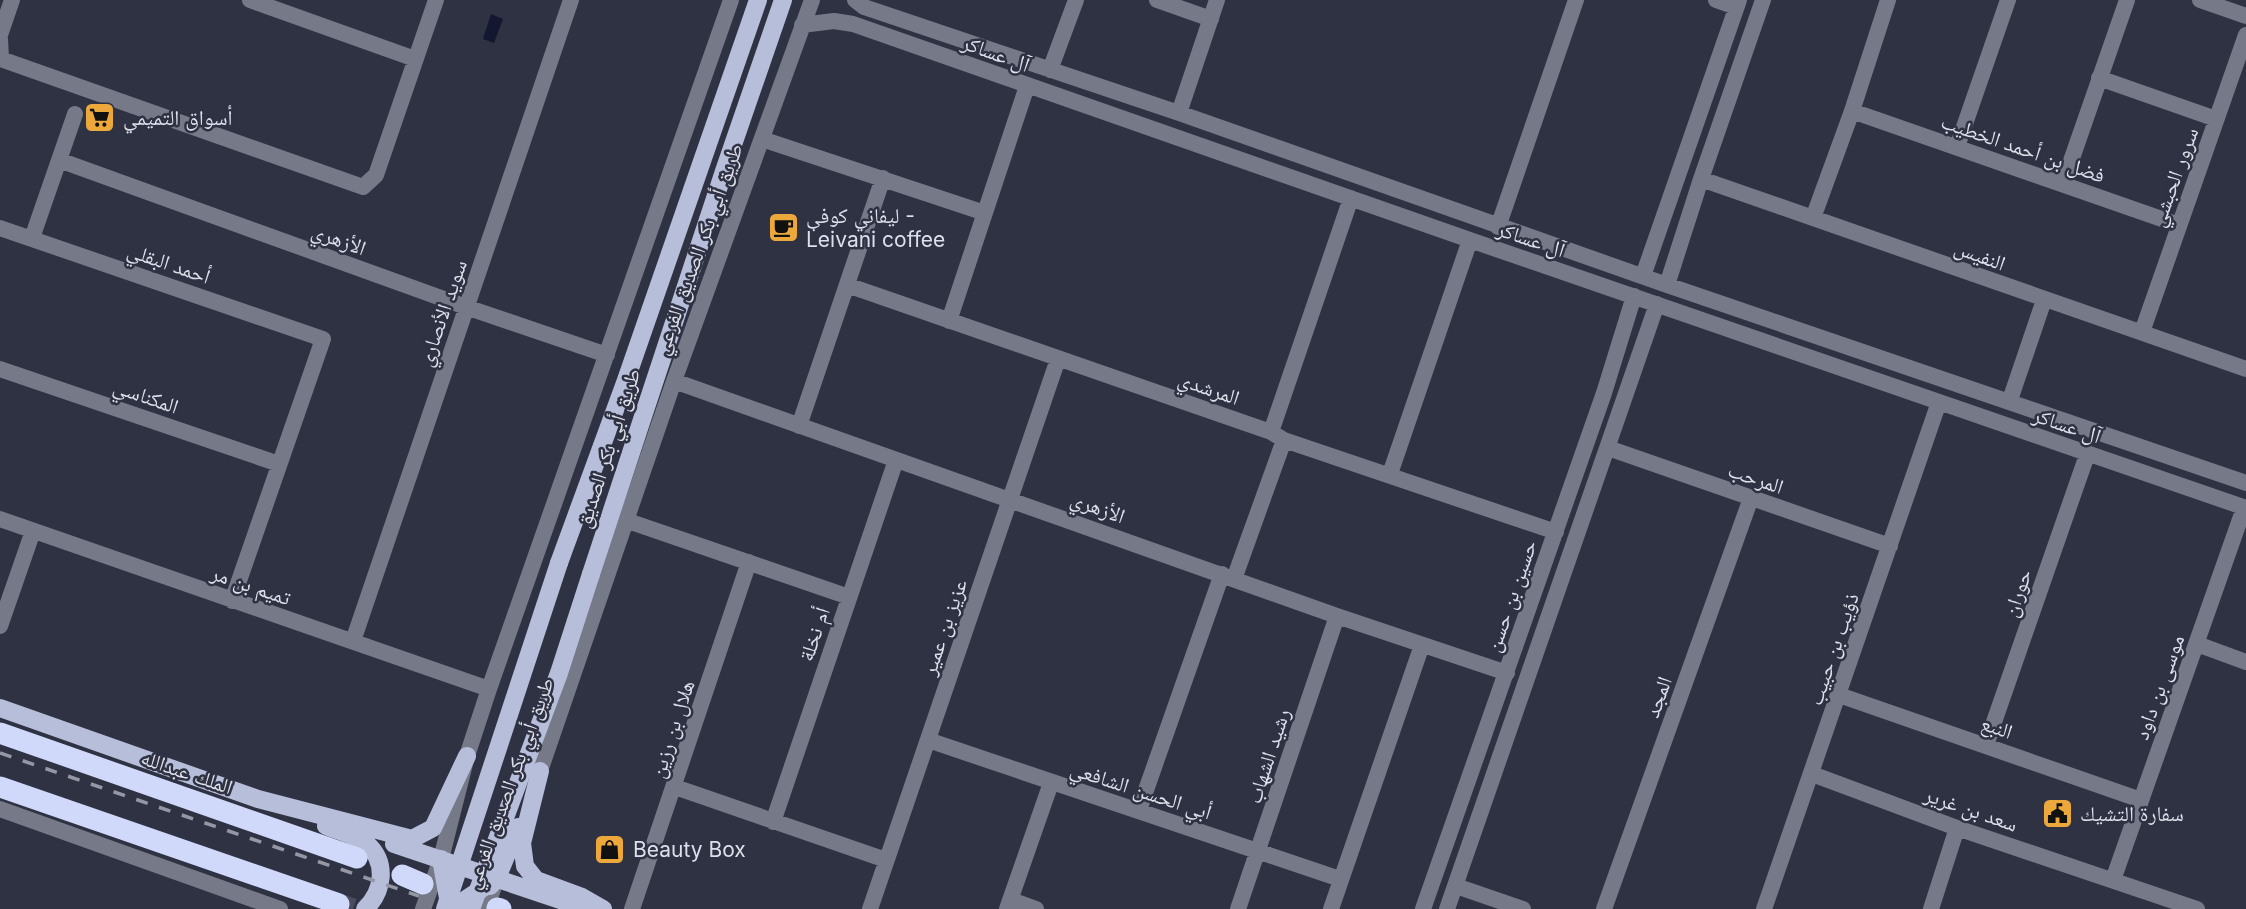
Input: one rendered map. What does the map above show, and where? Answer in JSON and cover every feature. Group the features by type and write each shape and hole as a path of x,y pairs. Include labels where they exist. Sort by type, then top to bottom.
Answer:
{"highway":[{"name":"الملك عبدالله","path":"0,733 357,858"},
{"path":"0,787 339,904"},
{"path":"401,875 423,884"}],"main road":[{"name":"طريق أبي بكر الصديق","path":"449,909 559,563 626,380 758,0"},
{"name":"طريق أبي بكر الصديق","path":"470,909 559,673 724,168 783,0"},
{"path":"0,708 258,799 587,909"},
{"path":"258,799 412,839 433,828 467,756"},
{"name":"طريق أبي بكر الصديق الفرعي","path":"497,878 540,771"},
{"path":"540,771 522,843 525,866 536,880 582,897 603,909"},
{"path":"258,799 367,845 379,863 381,887 365,909"},
{"path":"441,859 449,909 497,878"},
{"path":"470,909 497,878"}],"street":[{"path":"12,0 0,37 1,59 363,187 376,175 436,0"},
{"path":"250,0 415,59"},
{"name":"سويد الأنصاري","path":"353,641 571,0"},
{"name":"طريق أبي بكر الصديق الفرعي","path":"424,909 441,859 467,756 489,689 731,0"},
{"name":"طريق أبي بكر الصديق الفرعي","path":"540,771 674,381 812,0"},
{"path":"1050,70 1076,0"},
{"path":"1157,0 1211,19"},
{"path":"1179,113 1217,0"},
{"path":"1499,227 1576,0"},
{"path":"1643,276 1737,4 1716,0"},
{"path":"1667,285 1763,0"},
{"path":"1813,218 1888,0"},
{"path":"1957,147 2008,0"},
{"path":"2063,184 2127,0"},
{"path":"2200,0 2246,16"},
{"path":"853,24 848,13 854,5 860,3"},
{"name":"آل عساكر","path":"860,3 1499,227 2246,483"},
{"name":"آل عساكر","path":"802,25 834,21 853,24 2245,508"},
{"name":"سرور الحبشي","path":"2142,332 2217,119 2241,66 2246,35"},
{"path":"2099,78 2217,119"},
{"path":"949,321 1027,86"},
{"path":"1103,112 1110,90"},
{"name":"فضل بن أحمد الخطيب","path":"1852,111 2179,225"},
{"path":"32,238 75,114"},
{"path":"762,139 985,213"},
{"name":"الأزهري","path":"59,160 607,355"},
{"path":"799,426 883,178"},
{"name":"النفيس","path":"1701,179 2246,369"},
{"path":"1139,810 1228,577 1277,436 1351,198"},
{"name":"أحمد البقلي","path":"0,228 323,339 279,464"},
{"path":"1390,474 1470,240"},
{"name":"المرشدي","path":"847,285 1556,532"},
{"name":"حسين بن حسن","path":"1423,909 1604,393 1634,296"},
{"path":"2010,400 2045,300"},
{"name":"حسين بن حسن","path":"1447,909 1657,304"},
{"path":"1621,338 1633,327 1642,331 1643,344"},
{"name":"عزيز بن عمير","path":"870,909 1058,359"},
{"name":"المكناسي","path":"0,369 279,464"},
{"name":"الأزهري","path":"674,381 1337,616 1422,645 1530,676"},
{"path":"1604,393 1625,400"},
{"name":"ذؤيب بن حبيب","path":"1763,909 1812,775 1939,402"},
{"path":"2128,467 2136,445"},
{"name":"المرحب","path":"1608,449 1890,546"},
{"name":"حوران","path":"1986,745 2087,454"},
{"name":"أم نخلة","path":"773,822 896,460"},
{"path":"232,601 279,464"},
{"name":"المجد","path":"1604,909 1751,498"},
{"name":"موسى بن داود","path":"2113,880 2245,508"},
{"name":"تميم بن مر","path":"0,519 489,689"},
{"path":"628,521 849,597"},
{"path":"0,626 33,531"},
{"name":"هلال بن رزين","path":"632,909 749,562"},
{"name":"رشيد الشهاب","path":"1238,909 1337,616"},
{"path":"2197,644 2246,662"},
{"path":"1331,909 1422,645"},
{"name":"النبع","path":"1839,695 2141,800"},
{"name":"أبي الحسن الشافعي","path":"928,740 1340,879"},
{"name":"سعد بن غرير","path":"1812,775 1957,828 2113,880 2179,906 2197,909"},
{"path":"1036,909 1009,904 1051,783"},
{"path":"675,787 886,860"},
{"path":"0,809 280,909"},
{"path":"1931,909 1957,828"},
{"name":"طريق أبي بكر الصديق الفرعي","path":"495,909 497,878"},
{"path":"1456,886 1523,909"}],"water":[{"path":"491,14 503,19 494,43 483,39"}],"tunnel":[{"path":"339,904 353,909"}],"railway":[{"path":"0,753 419,896"}],"place":[{"name":"أسواق التميمي","path":"100,117"},
{"name":"ليفاني كوفي - Leivani coffee","path":"783,227"},
{"name":"سفارة التشيك","path":"2057,813"},
{"name":"Beauty Box","path":"610,849"}]}
